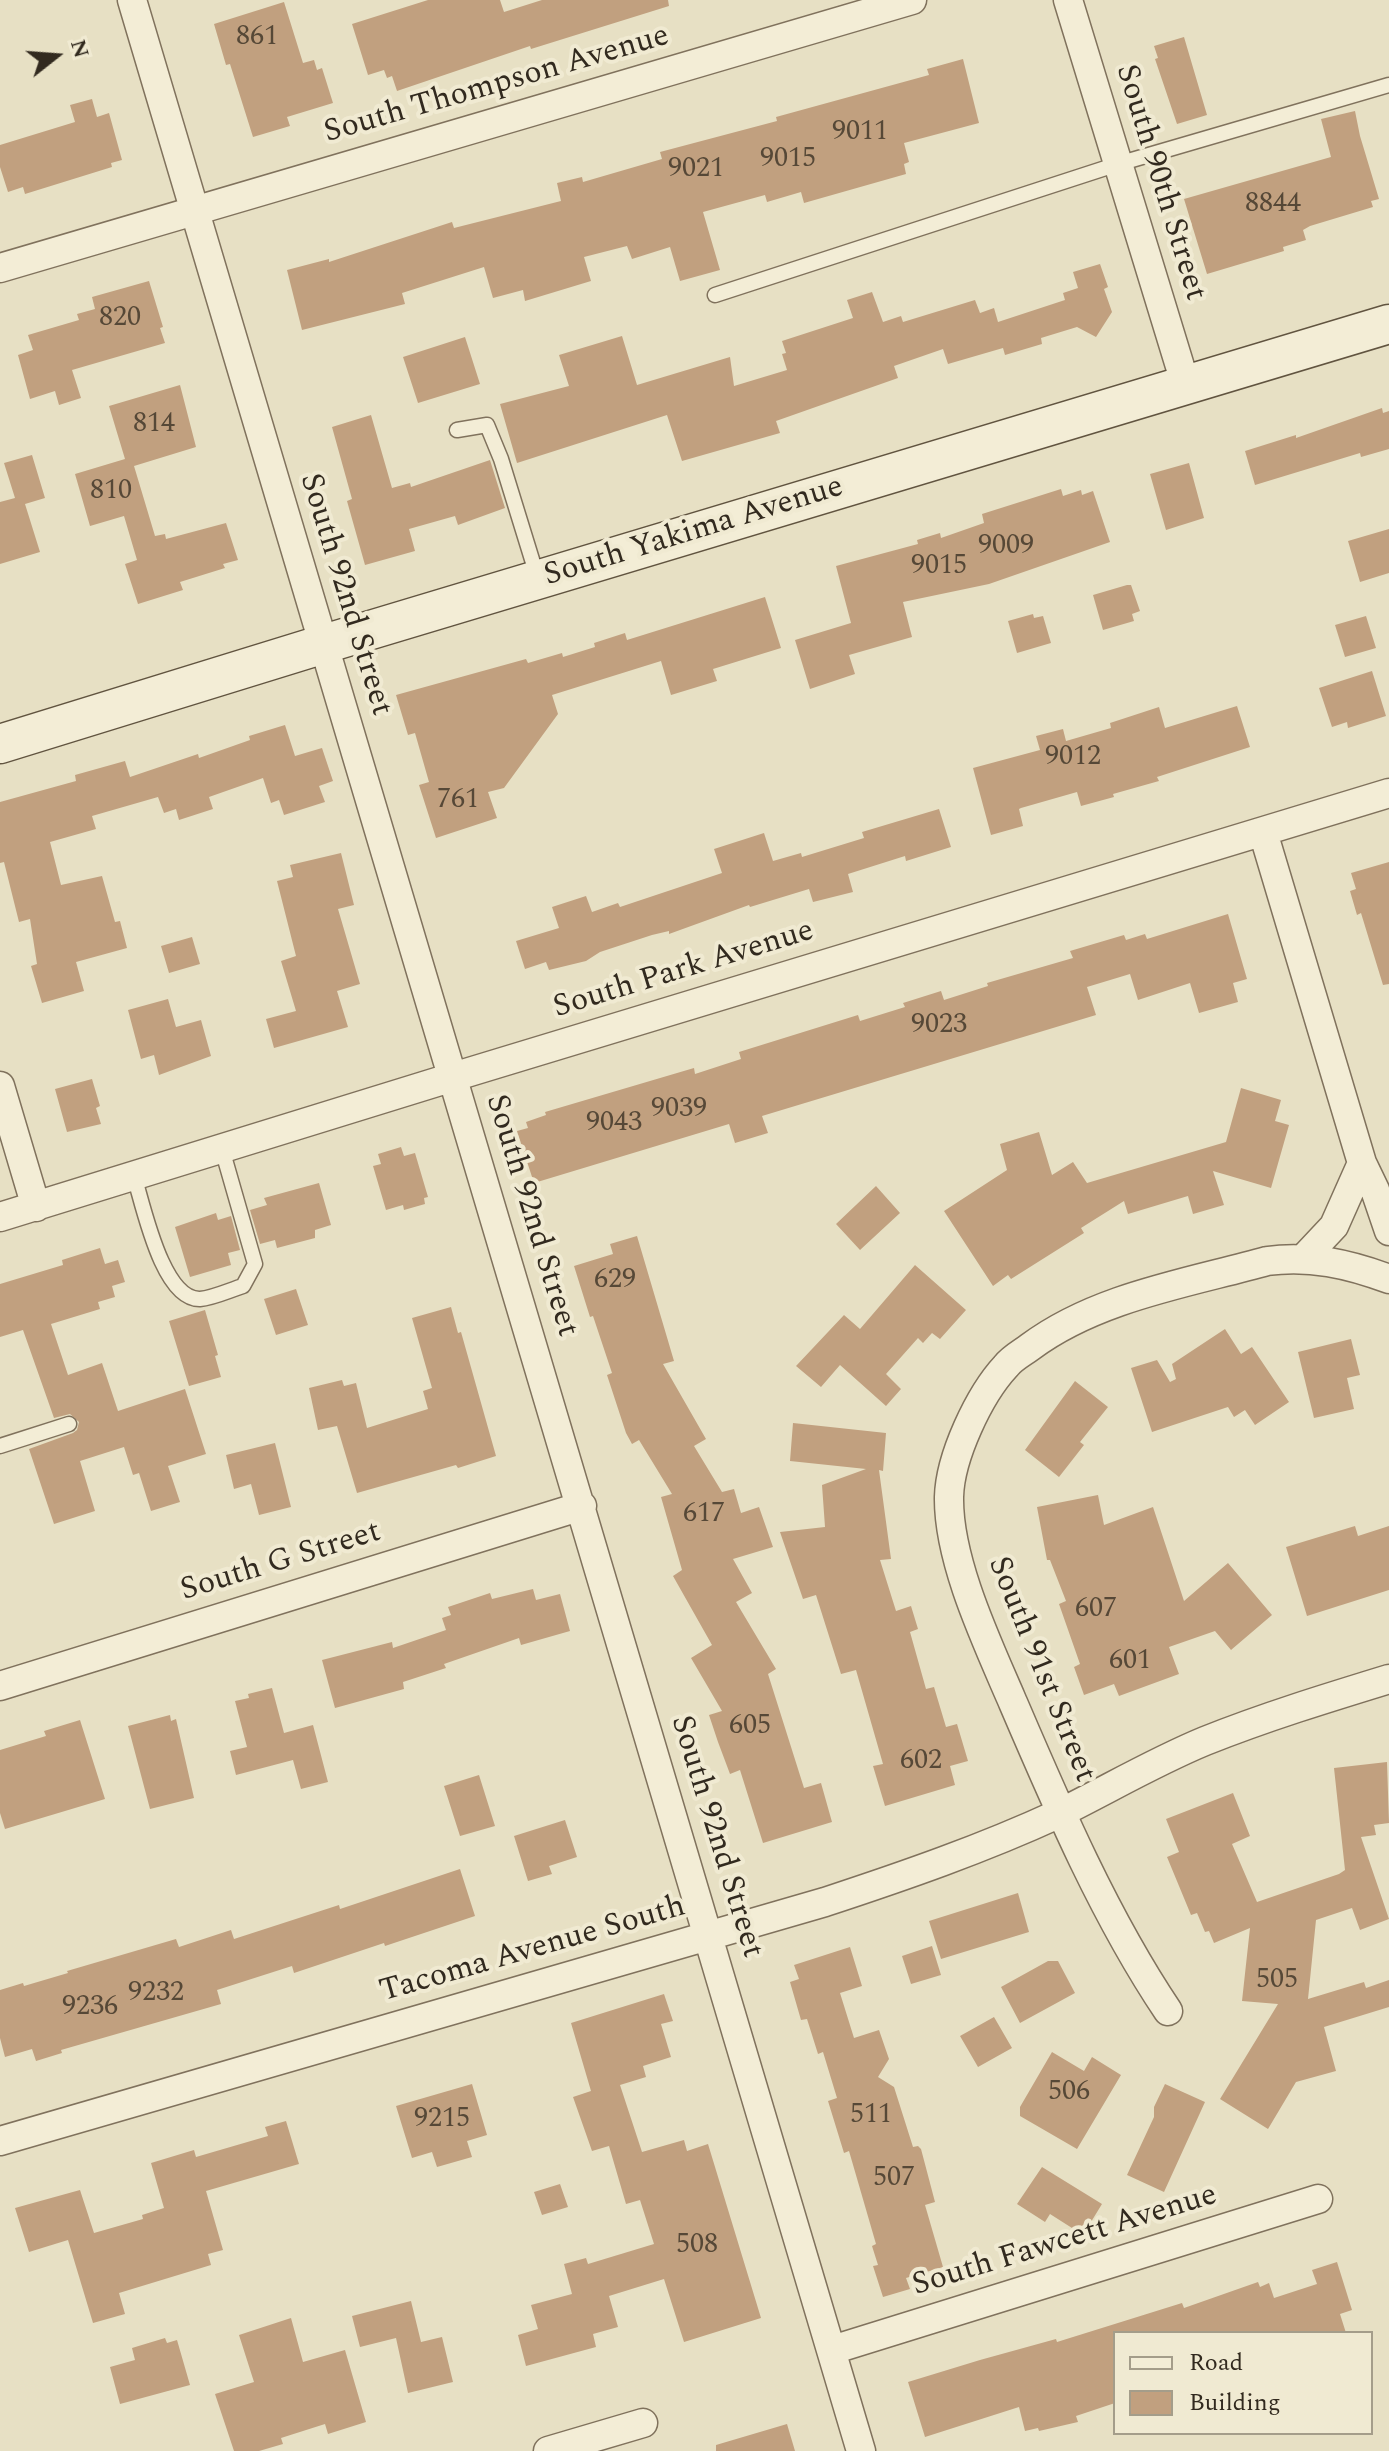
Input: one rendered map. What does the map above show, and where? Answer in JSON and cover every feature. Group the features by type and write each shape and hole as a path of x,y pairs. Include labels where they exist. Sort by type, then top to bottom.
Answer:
{"main road":[{"name":"South Yakima Avenue","path":"0,744 1389,324"}],"street":[{"name":"South 92nd Street","path":"132,0 861,2451"},
{"name":"South Thompson Avenue","path":"0,268 912,0"},
{"name":"South 90th Street","path":"1068,0 1186,386"},
{"name":"South Park Avenue","path":"0,1217 1389,793"},
{"path":"1263,832 1362,1163 1389,1231"},
{"path":"0,1086 36,1207"},
{"path":"1303,1259 1334,1226 1362,1163"},
{"name":"South 91st Street","path":"1168,2011 1147,1980 1060,1813 981,1628 955,1548 949,1498 953,1464 976,1414 1007,1364 1049,1333 1078,1317 1267,1261 1303,1259 1357,1267 1389,1279"},
{"name":"South G Street","path":"0,1686 582,1506"},
{"name":"Tacoma Avenue South","path":"0,2141 825,1902 981,1848 1060,1813 1158,1761 1207,1740 1389,1679"},
{"name":"South Fawcett Avenue","path":"832,2350 1318,2199"},
{"path":"548,2451 643,2423"}],"lane":[{"path":"715,295 1118,164 1389,85"},
{"path":"457,430 487,425 501,459 538,580"},
{"path":"134,1176 155,1246 168,1276 185,1295 199,1299 243,1286 255,1264 222,1149"},
{"path":"0,1446 69,1424"}],"building":[{"path":"428,0 500,0 504,12 542,0 668,0 669,6 531,49 530,46 397,91 392,76 387,78 384,70 368,75 352,24"},
{"path":"284,2 303,63 314,60 317,70 322,68 333,103 287,117 290,126 253,137 214,24"},
{"path":"1184,37 1207,115 1177,124 1155,59 1158,58 1154,46"},
{"path":"963,59 979,123 904,143 909,162 904,164 906,174 804,203 801,192 767,202 765,195 703,212 720,270 680,281 670,247 632,259 627,246 584,257 591,281 525,301 523,290 493,298 484,267 402,293 405,304 302,330 287,270 329,259 329,262 452,222 454,228 561,201 557,183 582,177 583,182 662,159 660,152 929,75 927,69"},
{"path":"92,99 97,117 109,113 122,160 111,163 112,167 25,194 23,187 8,192 0,167 0,145 75,122 70,105"},
{"path":"1355,111 1379,199 1371,201 1373,207 1310,226 1303,230 1306,240 1283,247 1284,251 1207,274 1184,199 1331,157 1321,119"},
{"path":"1100,264 1112,312 1096,337 1077,327 1041,338 1042,344 1005,355 1003,348 948,364 943,349 894,366 898,378 776,421 780,433 682,461 667,415 517,463 500,404 569,386 559,355 622,336 637,385 730,357 734,386 787,370 782,341 853,318 847,300 872,292 883,322 901,316 903,322 975,300 980,313 994,308 998,322 1065,300 1063,293 1078,288 1073,272"},
{"path":"149,281 165,343 72,370 81,398 59,405 55,391 30,399 18,355 33,350 28,335 79,320 77,314 95,309 92,297"},
{"path":"465,337 480,384 418,403 403,357"},
{"path":"180,385 196,447 134,466 155,536 165,534 166,539 226,523 238,560 223,564 225,568 180,582 183,590 138,604 125,564 137,560 124,516 90,526 75,474 125,459 109,406"},
{"path":"1382,408 1383,413 1389,411 1389,449 1361,457 1360,453 1255,485 1245,451 1296,435 1296,438"},
{"path":"371,415 392,488 410,483 411,487 490,460 505,508 458,525 455,516 409,529 415,551 365,565 347,501 352,499 332,427"},
{"path":"32,455 45,498 25,504 40,552 0,564 0,502 15,498 4,463"},
{"path":"1189,463 1204,518 1166,530 1150,474"},
{"path":"1061,489 1063,496 1081,490 1082,495 1093,491 1110,542 989,584 903,602 912,637 849,655 855,674 810,689 795,640 851,623 836,566 918,544 917,540 940,533 941,538 984,523 982,514"},
{"path":"1389,529 1389,573 1360,582 1348,541"},
{"path":"1131,585 1140,611 1132,614 1134,621 1103,630 1093,595"},
{"path":"765,597 781,648 713,669 717,681 671,695 661,661 552,695 558,714 504,788 488,792 497,818 436,838 419,785 429,782 415,733 408,735 396,695 526,659 528,663 562,653 563,657 625,633 627,640"},
{"path":"1033,614 1034,618 1043,616 1051,643 1017,653 1008,621"},
{"path":"1366,616 1376,648 1345,657 1335,625"},
{"path":"1372,671 1386,716 1348,728 1347,722 1332,727 1319,688"},
{"path":"1237,706 1250,747 1081,806 1077,792 1021,808 1023,826 991,835 973,768 1040,750 1036,736 1063,729 1066,741 1111,728 1110,723 1159,707 1165,728"},
{"path":"285,725 295,756 322,748 333,781 319,786 325,802 284,815 279,800 271,803 263,778 209,797 213,809 179,820 176,809 164,813 158,797 92,816 96,829 50,842 61,885 102,876 115,922 120,921 127,948 76,962 84,991 42,1003 31,966 37,964 30,919 19,922 4,862 0,863 0,802 76,781 75,775 125,761 130,777 198,754 199,758 250,740 249,736"},
{"path":"939,809 951,847 906,861 905,856 848,874 853,892 813,902 809,889 749,905 669,934 669,931 652,935 600,952 586,961 549,970 546,962 525,969 516,941 559,928 552,907 586,896 592,912 618,903 620,907 722,873 714,849 764,833 773,861 801,853 802,857 864,838 862,832"},
{"path":"341,853 354,905 338,909 360,984 337,991 348,1027 274,1048 266,1019 296,1011 281,961 296,956 277,881 293,877 290,865"},
{"path":"1389,862 1389,984 1383,985 1361,913 1357,915 1350,891 1356,889 1351,873"},
{"path":"1228,914 1247,979 1233,983 1238,1002 1199,1013 1190,983 1138,1000 1130,974 1087,987 1096,1015 762,1116 768,1133 735,1143 729,1124 534,1183 517,1131 528,1128 526,1122 546,1115 545,1112 694,1068 695,1074 741,1059 739,1052 858,1015 860,1021 905,1007 903,1003 941,991 944,1000 988,986 987,983 1073,958 1070,951 1124,935 1126,940 1145,934 1147,939"},
{"path":"192,937 200,964 169,973 161,946"},
{"path":"168,999 176,1027 201,1020 211,1056 159,1075 154,1055 141,1059 128,1010"},
{"path":"92,1079 100,1106 96,1108 101,1124 67,1132 55,1089"},
{"path":"1241,1088 1281,1100 1275,1121 1289,1125 1271,1188 1213,1171 1224,1205 1193,1214 1188,1196 1128,1214 1124,1201 1081,1228 1084,1233 1011,1279 1008,1275 993,1286 944,1211 1007,1170 1000,1144 1039,1132 1052,1175 1073,1162 1087,1183 1226,1142"},
{"path":"401,1147 404,1156 415,1153 428,1197 424,1198 425,1204 404,1210 403,1205 386,1210 373,1166 381,1164 378,1154"},
{"path":"319,1183 331,1225 315,1230 315,1238 277,1248 275,1240 260,1244 250,1210 267,1205 264,1198"},
{"path":"876,1186 900,1213 860,1250 836,1224"},
{"path":"216,1213 218,1220 231,1216 240,1250 228,1253 231,1265 190,1277 175,1227"},
{"path":"637,1236 674,1361 663,1364 706,1439 694,1446 722,1492 734,1489 741,1513 759,1507 773,1547 733,1559 752,1593 736,1602 776,1669 768,1674 804,1788 821,1783 832,1822 763,1843 740,1770 730,1774 709,1715 722,1711 691,1658 712,1645 673,1576 682,1570 661,1497 672,1494 639,1440 632,1444 626,1433 607,1375 612,1373 574,1266 613,1254 610,1244"},
{"path":"100,1248 105,1264 118,1260 125,1282 112,1286 115,1297 98,1302 100,1309 51,1324 68,1375 102,1363 118,1411 185,1389 206,1454 168,1466 180,1502 151,1511 139,1473 133,1475 124,1447 80,1461 95,1511 54,1524 29,1449 73,1433 79,1422 70,1414 54,1418 23,1330 0,1337 0,1284 63,1265 62,1260"},
{"path":"915,1265 966,1310 940,1339 932,1333 923,1343 918,1338 886,1374 901,1389 886,1406 840,1365 821,1387 796,1366 844,1315 860,1329"},
{"path":"296,1289 308,1325 276,1335 264,1299"},
{"path":"451,1307 496,1456 357,1493 337,1426 318,1430 309,1388 342,1380 344,1386 356,1383 367,1428 428,1409 423,1391 432,1388 412,1318"},
{"path":"205,1310 221,1377 189,1386 169,1321"},
{"path":"1225,1329 1241,1354 1252,1347 1289,1402 1255,1425 1245,1410 1234,1417 1228,1407 1152,1432 1131,1368 1157,1360 1170,1382 1176,1379 1172,1364"},
{"path":"1351,1339 1360,1375 1347,1378 1354,1409 1314,1418 1298,1352"},
{"path":"1075,1381 1108,1407 1080,1442 1084,1445 1059,1477 1025,1450"},
{"path":"793,1423 886,1433 883,1471 879,1470 891,1559 880,1560 896,1611 911,1606 918,1629 910,1632 926,1689 934,1687 946,1727 957,1724 968,1761 950,1766 955,1785 885,1806 873,1766 883,1764 856,1670 841,1674 816,1595 803,1599 780,1532 825,1527 822,1485 866,1469 790,1461"},
{"path":"275,1443 291,1507 259,1515 251,1484 234,1489 226,1455"},
{"path":"1098,1495 1104,1525 1153,1507 1184,1601 1228,1563 1272,1615 1231,1650 1215,1631 1169,1647 1179,1674 1119,1696 1114,1684 1084,1695 1074,1667 1080,1664 1059,1604 1066,1601 1050,1560 1047,1560 1037,1507"},
{"path":"1355,1526 1358,1536 1389,1526 1389,1590 1307,1616 1286,1547"},
{"path":"533,1589 536,1600 560,1594 570,1631 521,1645 519,1638 403,1682 404,1689 335,1708 322,1660 392,1642 393,1648 446,1630 442,1618 451,1615 448,1607 490,1593 492,1599"},
{"path":"272,1688 284,1733 313,1725 328,1782 301,1789 293,1760 236,1775 230,1751 247,1747 235,1701"},
{"path":"170,1715 171,1721 176,1719 194,1798 150,1809 128,1726"},
{"path":"80,1720 105,1799 5,1829 0,1813 0,1750 46,1736 44,1731"},
{"path":"1387,1762 1389,1823 1374,1825 1376,1835 1361,1837 1389,1919 1360,1930 1352,1908 1316,1920 1308,1999 1364,1982 1366,1988 1389,1980 1389,2007 1324,2027 1336,2071 1296,2082 1268,2129 1220,2099 1278,2004 1242,2001 1250,1928 1214,1943 1209,1931 1205,1932 1197,1913 1191,1915 1167,1857 1179,1852 1166,1819 1233,1793 1250,1836 1232,1844 1257,1902 1345,1870 1334,1768"},
{"path":"479,1775 495,1826 460,1836 444,1786"},
{"path":"565,1820 577,1857 549,1866 552,1874 528,1881 514,1836"},
{"path":"460,1869 475,1916 294,1973 292,1966 217,1990 221,2004 61,2050 62,2053 36,2061 32,2049 5,2057 0,2038 0,1990 23,1983 24,1986 176,1939 179,1947 231,1930 234,1939 339,1905 340,1909"},
{"path":"1018,1893 1029,1932 941,1959 929,1921"},
{"path":"932,1946 941,1975 911,1984 902,1956"},
{"path":"850,1947 862,1986 840,1993 854,2038 879,2030 889,2059 878,2077 894,2087 913,2147 921,2149 935,2202 925,2205 943,2267 906,2278 910,2289 883,2297 873,2266 878,2265 872,2246 876,2244 849,2151 844,2153 828,2101 837,2098 823,2052 818,2054 807,2019 801,2020 790,1982 799,1979 794,1965"},
{"path":"1048,1961 1058,1961 1075,1993 1020,2023 1001,1987"},
{"path":"664,1994 673,2021 661,2024 671,2057 643,2066 646,2077 620,2085 642,2152 684,2140 687,2151 708,2144 761,2318 684,2342 664,2279 609,2296 618,2327 593,2334 596,2347 526,2366 518,2335 538,2329 531,2305 572,2294 564,2264 586,2258 588,2264 654,2244 640,2200 626,2204 609,2146 592,2151 573,2097 591,2091 571,2023"},
{"path":"994,2017 1012,2048 978,2067 960,2036"},
{"path":"1052,2052 1084,2071 1092,2057 1121,2075 1077,2149 1020,2116 1020,2107"},
{"path":"472,2084 487,2135 467,2141 472,2157 437,2167 432,2152 412,2158 396,2106"},
{"path":"1165,2084 1205,2102 1164,2192 1127,2175 1154,2117 1154,2107"},
{"path":"286,2121 299,2164 206,2191 223,2250 208,2254 211,2265 119,2293 125,2314 93,2323 68,2240 29,2252 15,2208 80,2190 94,2233 143,2219 142,2215 164,2208 151,2163 194,2150 196,2157 268,2136 265,2127"},
{"path":"1042,2167 1102,2204 1083,2235 1050,2214 1045,2222 1017,2204"},
{"path":"560,2184 568,2207 542,2215 534,2192"},
{"path":"1337,2262 1352,2310 1340,2314 1345,2331 1113,2331 1113,2404 1076,2416 1078,2422 1039,2431 1038,2428 1025,2431 1019,2407 925,2437 908,2382 1056,2339 1057,2342 1182,2303 1184,2308 1258,2282 1260,2287 1269,2283 1274,2298 1317,2284 1312,2270"},
{"path":"411,2301 421,2342 442,2337 453,2382 408,2393 396,2338 360,2347 352,2316"},
{"path":"291,2318 303,2362 345,2350 366,2422 328,2434 325,2424 281,2438 283,2444 259,2451 234,2451 215,2394 254,2382 239,2335"},
{"path":"165,2338 167,2343 177,2340 190,2385 120,2404 110,2367 135,2360 132,2348"},
{"path":"787,2424 795,2451 716,2451 716,2445"}]}
